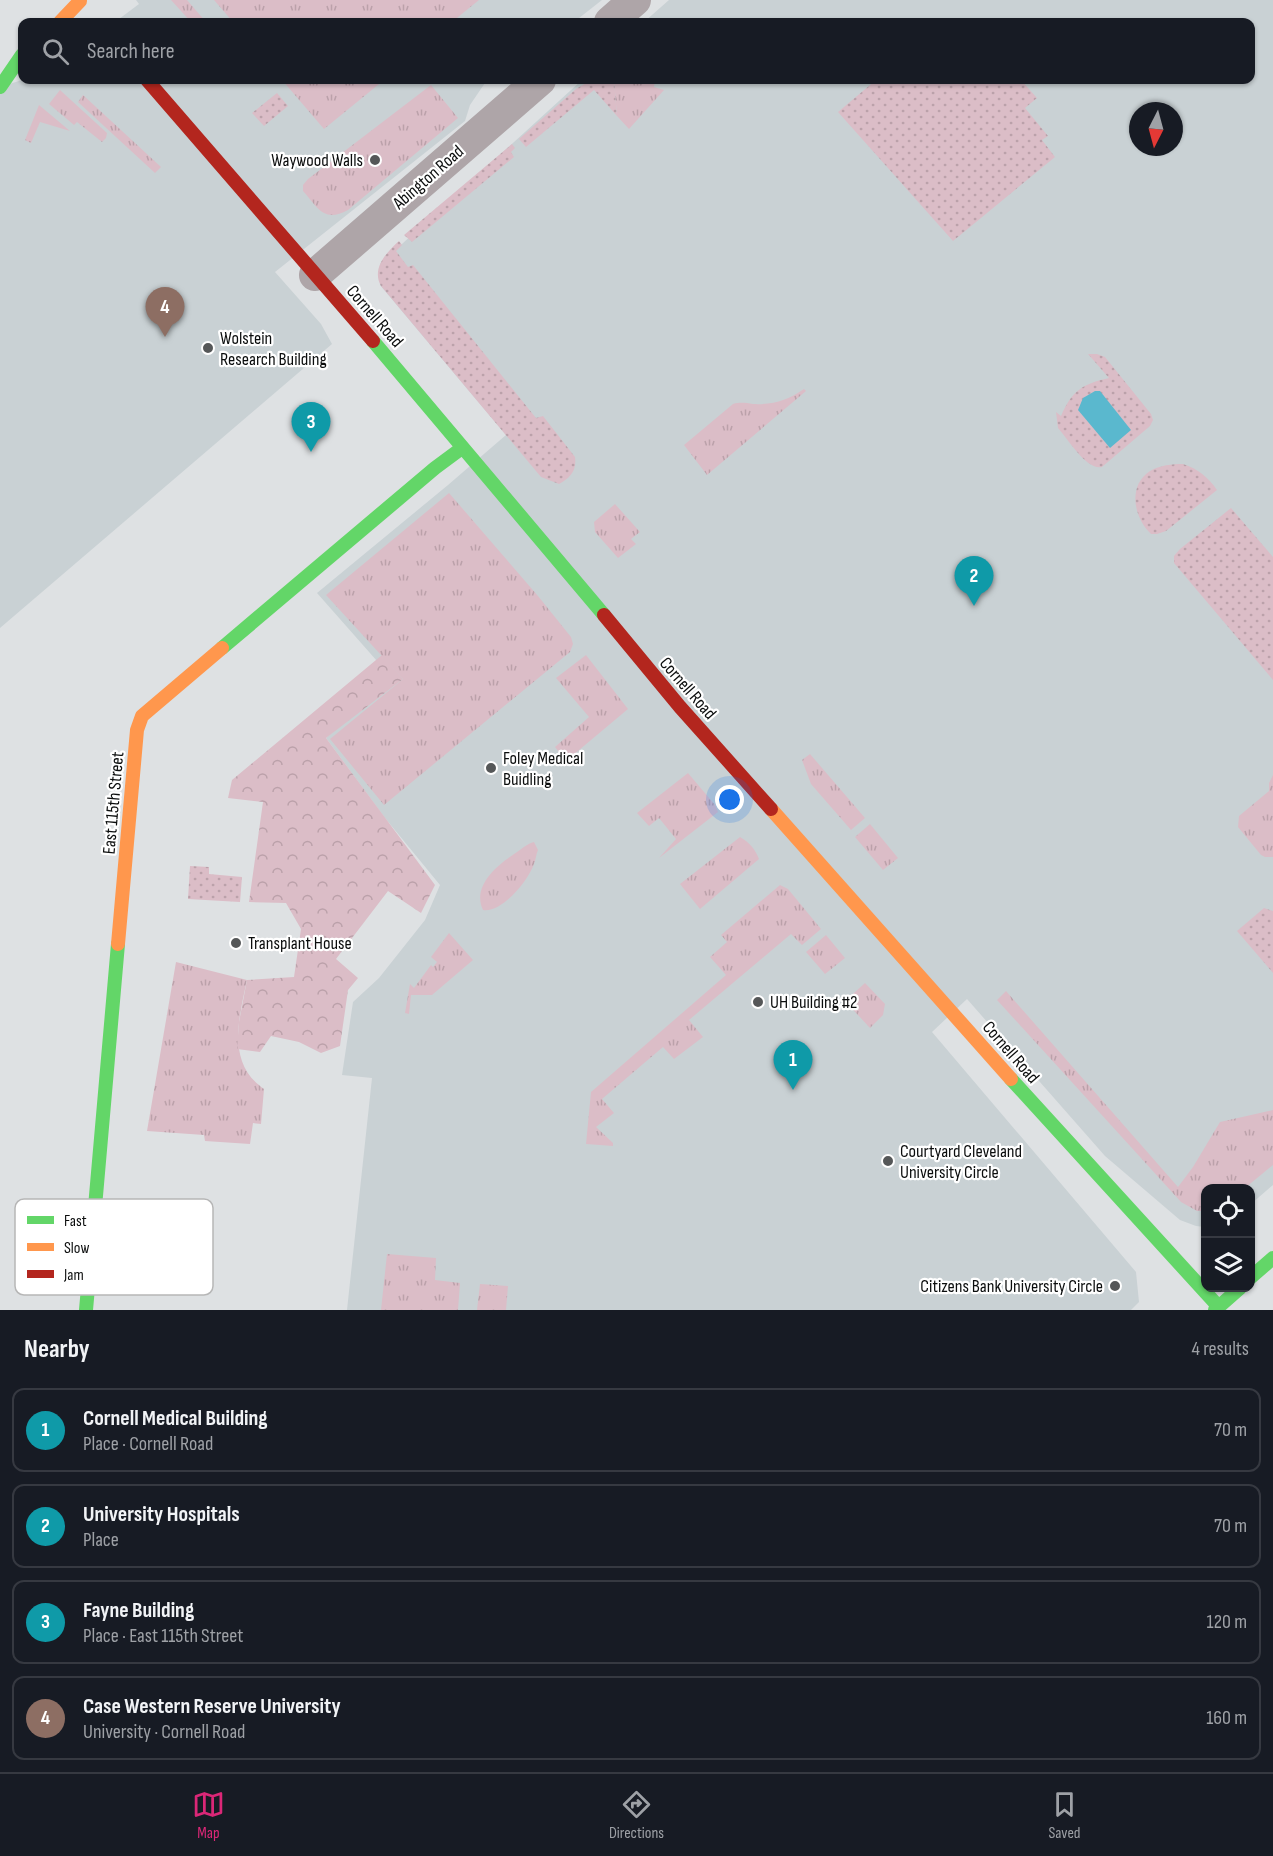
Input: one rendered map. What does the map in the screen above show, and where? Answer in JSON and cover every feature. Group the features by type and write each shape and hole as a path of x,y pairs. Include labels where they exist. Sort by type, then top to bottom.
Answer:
{"street":[{"path":"615,18 635,0"},
{"path":"65,18 82,3"},
{"path":"0,87 18,61"},
{"name":"Cornell Road","path":"150,84 539,536 680,707 1216,1308"},
{"name":"Abington Road","path":"315,275 535,84"},
{"name":"East 115th Street","path":"96,1199 137,730 142,716 435,468 462,448"},
{"path":"1255,1274 1273,1258"},
{"path":"1216,1308 1234,1292"},
{"name":"East 115th Street","path":"86,1310 87,1295"}],"shaded area":[{"path":"136,0 602,0 579,18 120,18 139,4"},
{"path":"669,0 1273,0 1273,1185 1255,1201 1255,1184 1201,1184 1201,1227 1180,1220 1105,1156 967,999 932,1032 1136,1272 1139,1302 1131,1310 347,1310 372,1078 342,1075 353,1002 379,978 425,920 440,885 385,818 326,738 392,678 317,593 506,435 380,285 380,264 578,84 1255,84 1255,18 649,18"},
{"path":"18,81 18,84 484,84 470,105 465,121 275,272 321,324 332,344 0,628 0,87"}],"green space":[{"path":"171,0 187,0 203,18 187,18"},
{"path":"214,0 479,0 457,18 230,18"},
{"path":"285,84 379,84 324,129"},
{"path":"584,84 614,84 617,116 594,90 526,147 519,139"},
{"path":"614,84 654,84 654,87 664,90 629,129 617,116"},
{"path":"871,84 1025,84 1037,98 1025,108 1048,136 1042,140 1055,157 953,241 838,112"},
{"path":"431,85 458,118 348,210 333,215 322,212 303,191 303,185 308,179"},
{"path":"60,90 107,133 102,142 77,122 74,125 49,104"},
{"path":"277,93 288,106 264,126 252,113"},
{"path":"83,95 161,167 155,173 78,102"},
{"path":"39,105 70,131 40,122 31,143 25,140"},
{"path":"512,144 515,148 511,152 514,157 412,242 404,235"},
{"path":"399,241 402,245 396,251 408,267 413,265 536,418 543,416 575,457 574,470 563,482 559,484 541,477 381,286 378,279 379,267 385,255"},
{"path":"1088,354 1105,357 1151,414 1153,420 1150,426 1102,467 1090,464 1078,453 1058,428 1056,412 1061,416 1069,400 1085,386 1109,378"},
{"path":"804,389 806,391 707,475 684,445 733,404 774,403"},
{"path":"1183,464 1202,474 1217,490 1166,531 1151,534 1140,520 1137,511 1138,485 1143,477 1154,469 1166,465"},
{"path":"449,493 538,596 571,637 573,644 570,652 384,805 330,739 403,679 326,595"},
{"path":"615,504 640,532 631,539 636,544 618,558 595,532 594,522"},
{"path":"1231,508 1273,557 1273,680 1174,563 1174,556 1180,549"},
{"path":"382,655 403,679 326,738 435,885 421,913 388,891 336,959 358,978 348,990 340,1046 321,1053 299,1042 271,1036 260,1052 237,1049 239,1022 247,980 294,977 301,929 286,903 249,902 263,802 228,798 232,780"},
{"path":"586,655 628,709 566,761 555,747 589,717 556,678"},
{"path":"810,754 865,818 851,830 811,784 802,760"},
{"path":"688,773 715,805 718,812 659,858 676,839 659,818 649,826 637,813"},
{"path":"1273,775 1273,857 1265,857 1238,827 1239,816 1269,791 1269,783"},
{"path":"870,824 898,858 883,870 855,837"},
{"path":"740,837 752,846 759,859 700,909 680,884"},
{"path":"534,842 538,850 535,862 520,887 498,906 490,910 483,910 480,901 481,892 489,876 510,857"},
{"path":"190,866 209,867 209,874 242,877 240,902 188,899"},
{"path":"780,885 788,889 821,929 802,945 791,934 689,1020 703,1037 674,1059 663,1047 602,1099 614,1113 596,1127 613,1143 613,1146 586,1144 591,1092 726,975 710,957 727,942 721,935"},
{"path":"1264,908 1273,911 1273,973 1237,931"},
{"path":"449,933 473,960 432,995 411,995 409,1014 405,1013 410,984 414,988 431,965 433,967 437,962 431,957"},
{"path":"826,935 845,958 825,974 806,952"},
{"path":"176,962 247,980 239,1024 240,1053 244,1066 252,1078 264,1089 261,1124 253,1123 250,1144 205,1141 204,1135 147,1131"},
{"path":"865,983 885,1004 883,1015 870,1028 845,1001"},
{"path":"1006,991 1178,1187 1220,1122 1273,1110 1273,1165 1250,1184 1201,1184 1201,1211 1181,1202 997,1000"},
{"path":"387,1254 436,1258 435,1280 460,1283 458,1310 381,1310"},
{"path":"480,1284 508,1286 506,1310 477,1310"}],"water":[{"path":"1095,391 1100,391 1131,430 1110,448 1078,410 1083,398"}],"traffic: fast":[{"path":"0,87 18,61"},
{"path":"373,341 604,615"},
{"path":"222,648 435,468 462,448"},
{"path":"96,1199 118,944"},
{"path":"1011,1079 1218,1306"},
{"path":"1255,1274 1273,1258"},
{"path":"1215,1310 1235,1292"},
{"path":"86,1310 87,1295"}],"traffic: slow":[{"path":"64,18 80,1"},
{"path":"118,944 137,730 142,716 222,648"},
{"path":"771,809 1011,1079"}],"traffic: jam":[{"path":"150,84 373,341"},
{"path":"604,615 680,707 771,809"}],"place":[{"name":"Waywood Walls","path":"375,160"},
{"name":"Case Western Reserve University","path":"165,337"},
{"name":"Wolstein Research Building","path":"208,348"},
{"name":"Fayne Building","path":"311,452"},
{"name":"University Hospitals","path":"974,606"},
{"name":"Foley Medical Buidling","path":"491,768"},
{"name":"Transplant House","path":"236,943"},
{"name":"UH Building #2","path":"758,1002"},
{"name":"Cornell Medical Building","path":"793,1090"},
{"name":"Courtyard Cleveland University Circle","path":"888,1161"},
{"name":"Citizens Bank University Circle","path":"1115,1286"}]}
